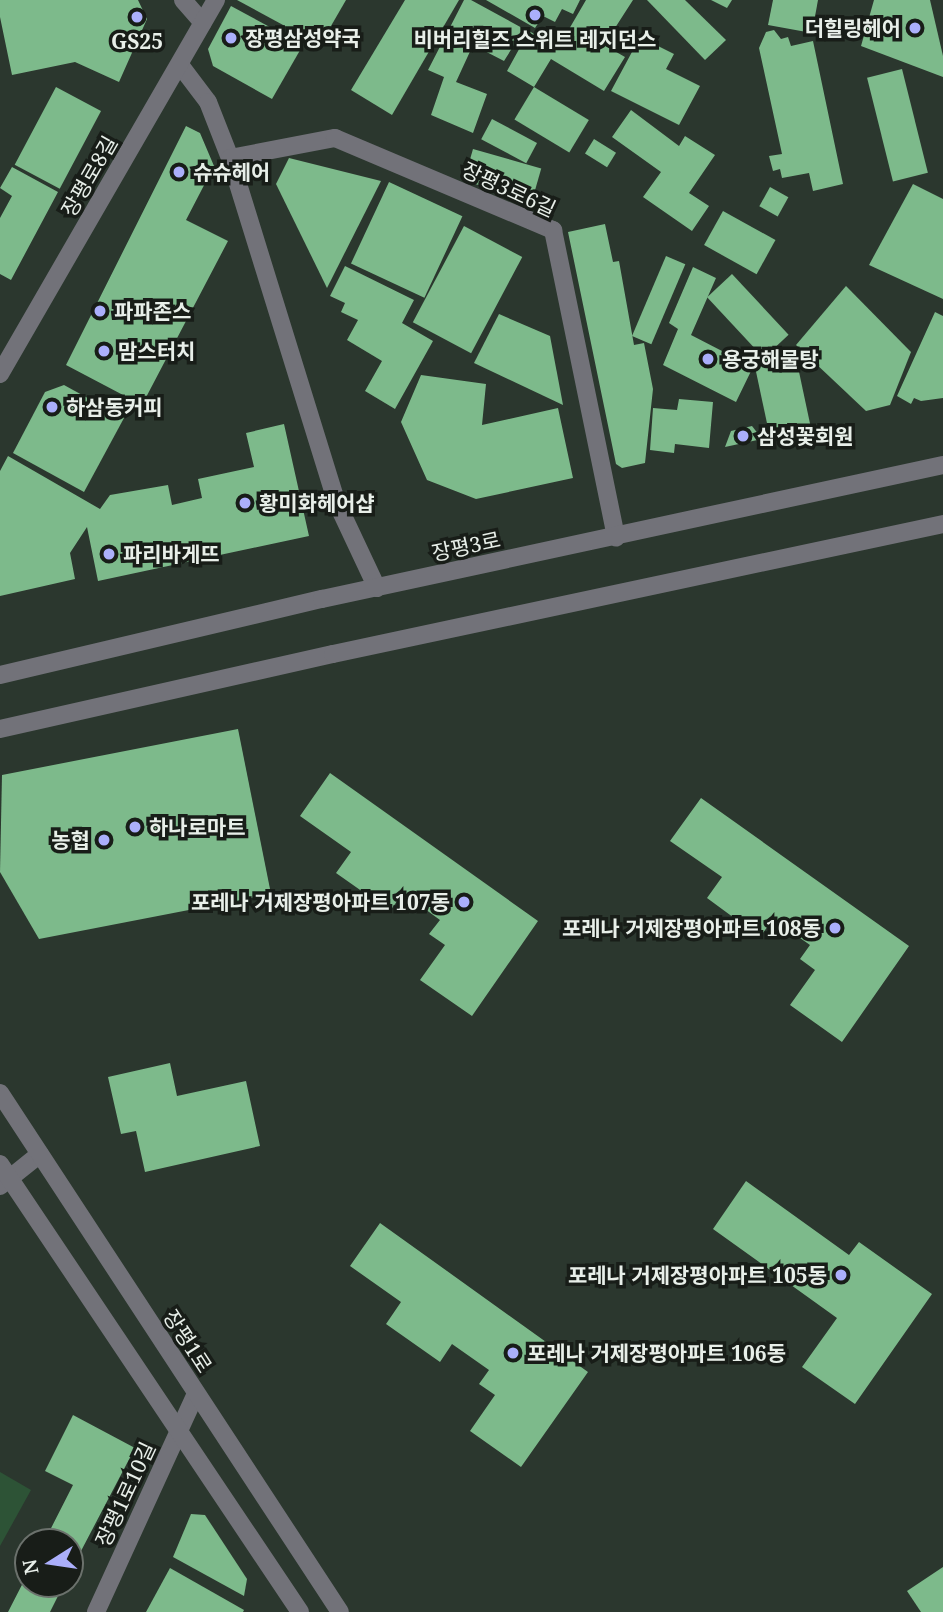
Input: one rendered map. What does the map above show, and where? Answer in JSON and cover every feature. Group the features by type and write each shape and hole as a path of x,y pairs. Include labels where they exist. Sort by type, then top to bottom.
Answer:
{"street":[{"path":"183,0 203,23"},
{"name":"장평로8길","path":"0,373 216,0"},
{"path":"180,65 208,102 230,158 337,503 377,588"},
{"name":"장평3로6길","path":"230,158 335,138 553,230 616,538"},
{"name":"장평3로","path":"0,675 377,588 943,465"},
{"path":"0,729 346,651 943,524"},
{"name":"장평1로","path":"0,1093 340,1612"},
{"path":"40,1154 3,1176 300,1612"},
{"name":"장평1로10길","path":"96,1612 196,1394"}],"green space":[{"path":"0,1472 31,1490 0,1546"}],"building":[{"path":"0,0 138,0 147,19 119,82 75,62 12,75 0,17"},
{"path":"237,0 346,0 320,45"},
{"path":"405,0 459,0 392,115 351,90"},
{"path":"464,0 471,0 524,29 504,61 473,45 456,82 487,94 473,133 431,115 444,77 428,70"},
{"name":"비버리힐즈 스위트 레지던스","path":"486,0 580,0 573,14 562,9 555,22 543,16 535,28"},
{"path":"586,0 633,0 604,45 625,57 604,91 551,59 534,87 507,71 529,31 558,48"},
{"path":"647,0 685,0 726,40 705,60"},
{"path":"711,0 732,0 727,8"},
{"path":"773,0 818,0 812,33 768,25"},
{"path":"874,0 930,0 943,56 943,77 861,46"},
{"path":"231,6 303,45 272,99 213,66 208,49"},
{"path":"774,30 781,39 788,37 791,46 813,41 843,184 813,191 809,173 782,178 780,169 773,171 769,156 782,154 759,48 766,32"},
{"path":"640,37 674,54 666,69 700,86 679,125 611,91"},
{"path":"902,69 928,173 893,182 867,78"},
{"path":"56,87 101,111 60,189 15,165"},
{"path":"534,87 589,120 569,153 514,120"},
{"path":"631,110 679,146 685,136 715,155 689,193 709,206 692,231 643,197 661,172 612,137"},
{"path":"492,119 537,143 526,163 481,139"},
{"path":"186,126 200,133 214,166 186,220 228,241 142,405 66,365"},
{"path":"594,139 616,153 607,167 585,153"},
{"path":"473,149 541,169 532,200 464,181"},
{"path":"289,158 381,181 327,288 276,184"},
{"path":"12,167 58,192 11,280 0,274 0,218 12,196 0,188"},
{"path":"389,182 462,216 424,298 351,264"},
{"path":"913,184 943,199 943,299 869,265"},
{"path":"770,187 788,197 778,216 759,206"},
{"path":"723,211 775,240 757,274 704,245"},
{"path":"605,224 613,262 619,261 634,345 644,343 653,389 645,463 622,468 616,464 568,232"},
{"path":"464,226 522,257 471,353 413,322"},
{"path":"666,256 685,264 651,344 632,336"},
{"path":"345,266 414,300 402,323 433,341 395,409 365,391 382,361 347,340 358,320 341,312 345,303 330,296"},
{"path":"693,267 716,278 691,335 753,367 736,402 663,365 678,329 669,323"},
{"path":"732,274 789,335 764,358 707,297"},
{"path":"846,286 911,352 890,405 866,411 796,345"},
{"path":"935,312 943,316 943,398 921,401 914,398 911,404 897,396"},
{"path":"499,314 550,336 563,405 474,363"},
{"path":"795,353 811,426 770,435 754,362"},
{"path":"421,375 486,384 482,425 558,408 573,478 476,499 427,480 401,422"},
{"path":"64,385 124,418 84,492 13,453 45,392"},
{"path":"679,399 713,402 709,448 675,444 674,453 650,450 653,408 677,410"},
{"path":"284,424 309,536 98,581 87,527 70,553 75,579 0,596 0,471 8,456 100,509 110,495 168,485 172,505 202,498 198,479 254,467 246,433"},
{"path":"752,426 762,439 725,447 731,431"},
{"path":"238,729 271,894 39,939 0,872 2,775"},
{"name":"포레나 거제장평아파트 107동","path":"330,773 538,921 472,1016 420,980 445,945 429,934 440,920 403,893 390,911 336,873 351,852 300,816"},
{"name":"포레나 거제장평아파트 108동","path":"701,798 909,946 842,1042 790,1005 815,970 800,959 810,945 773,919 760,937 707,898 722,877 670,841"},
{"path":"170,1063 177,1096 246,1081 260,1146 145,1172 136,1131 121,1134 108,1077"},
{"name":"포레나 거제장평아파트 105동","path":"746,1181 849,1255 859,1242 932,1294 855,1404 802,1367 837,1318 713,1229"},
{"name":"포레나 거제장평아파트 106동","path":"380,1223 588,1372 521,1467 470,1431 495,1395 479,1384 489,1370 452,1344 440,1362 386,1324 401,1302 350,1266"},
{"path":"73,1415 135,1448 84,1545 84,1528 51,1528 73,1485 45,1471"},
{"path":"191,1514 205,1515 247,1579 244,1596 173,1557"},
{"path":"943,1567 943,1612 921,1612 907,1591"},
{"path":"170,1568 244,1610 243,1612 146,1612"},
{"path":"15,1598 57,1598 50,1612 8,1612"}],"place":[{"name":"비버리힐즈 스위트 레지던스","path":"535,15"},
{"name":"GS25","path":"137,17"},
{"name":"더힐링헤어","path":"915,28"},
{"name":"장평삼성약국","path":"231,38"},
{"name":"슈슈헤어","path":"179,172"},
{"name":"파파존스","path":"100,311"},
{"name":"맘스터치","path":"104,351"},
{"name":"용궁해물탕","path":"708,359"},
{"name":"하삼동커피","path":"52,407"},
{"name":"삼성꽃회원","path":"743,436"},
{"name":"황미화헤어샵","path":"245,503"},
{"name":"파리바게뜨","path":"109,554"},
{"name":"하나로마트","path":"135,827"},
{"name":"농협","path":"104,840"},
{"name":"포레나 거제장평아파트 107동","path":"464,902"},
{"name":"포레나 거제장평아파트 108동","path":"835,928"},
{"name":"포레나 거제장평아파트 105동","path":"841,1275"},
{"name":"포레나 거제장평아파트 106동","path":"513,1353"}]}
